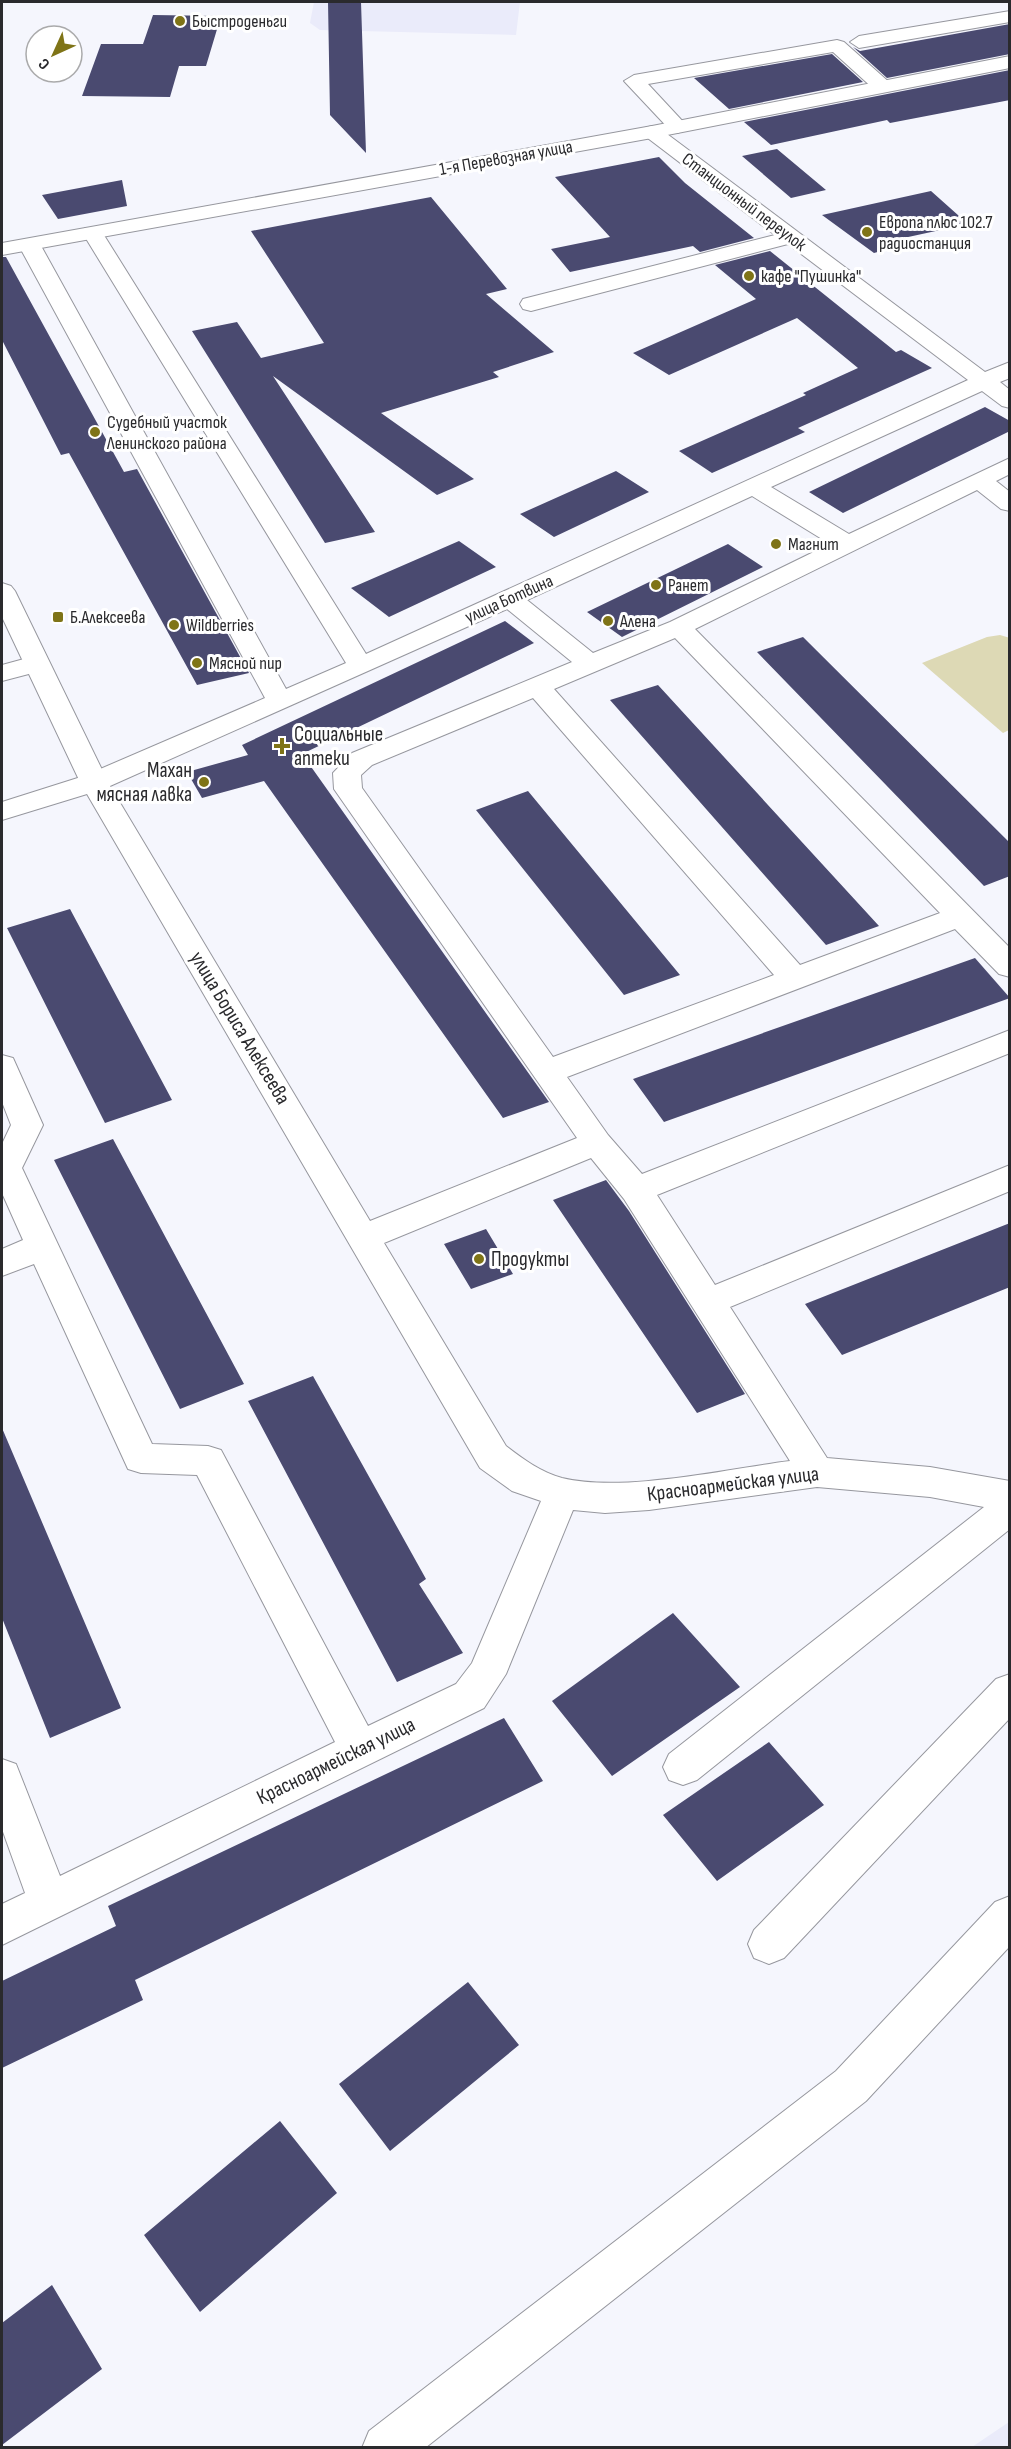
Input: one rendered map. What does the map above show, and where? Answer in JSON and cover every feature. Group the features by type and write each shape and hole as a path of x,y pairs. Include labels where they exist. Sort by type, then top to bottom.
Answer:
{"street":[{"path":"859,42 1010,15"},
{"path":"678,127 634,81 837,46 883,87"},
{"name":"1-я Перевозная улица","path":"2,249 652,132 1010,62"},
{"name":"Станционный переулок","path":"652,132 1010,401"},
{"path":"92,232 361,666"},
{"path":"531,304 791,237"},
{"path":"28,244 280,701"},
{"name":"улица Ботвина","path":"2,811 94,782 361,666 1010,369"},
{"path":"817,1472 636,1190 597,1143 348,789 348,773 362,759 679,627 1010,465"},
{"path":"979,480 1010,504"},
{"path":"754,487 848,544"},
{"name":"улица Бориса Алексеева","path":"2,591 35,664 94,782 493,1457"},
{"path":"509,598 590,664"},
{"path":"679,627 1010,967"},
{"path":"2,672 35,664"},
{"path":"537,686 795,979"},
{"path":"547,1072 960,916"},
{"path":"636,1190 1010,1041"},
{"path":"2,1066 27,1125 6,1168 141,1458 208,1461 360,1750"},
{"path":"364,1237 597,1143"},
{"path":"708,1302 1010,1177"},
{"path":"2,1263 42,1246"},
{"name":"Красноармейская улица","path":"493,1457 525,1480 562,1493 605,1498 649,1495 817,1472 930,1482 1010,1496"},
{"name":"Красноармейская улица","path":"2,1925 470,1696 487,1674 562,1493"},
{"path":"683,1767 1010,1507"},
{"path":"769,1944 1010,1691"},
{"path":"2,1777 49,1902"},
{"path":"386,2448 851,2086 1010,1916"}],"shaded area":[{"path":"314,2 520,2 516,35 320,30 310,23"},
{"path":"1000,635 1010,638 1009,730 1003,733 922,663 987,637"},
{"path":"1009,2422 1009,2447 972,2447"}],"building":[{"path":"328,2 361,2 366,153 330,115"},
{"path":"153,15 221,16 206,66 179,66 170,97 82,96 101,44 143,44"},
{"path":"1010,24 1010,54 887,78 853,47 860,51"},
{"path":"832,54 863,82 729,109 694,78"},
{"path":"1010,70 1010,100 890,123 887,120 771,145 744,122"},
{"path":"777,149 826,190 791,198 742,156"},
{"path":"659,157 685,183 754,238 700,252 693,246 570,272 551,249 610,237 555,177"},
{"path":"122,180 127,206 58,219 42,195"},
{"path":"931,191 968,224 899,239 906,244 874,253 822,215"},
{"path":"431,197 507,289 486,294 554,352 493,372 499,377 381,413 474,479 437,495 273,376 375,532 325,543 192,331 237,322 261,358 324,343 251,231"},
{"path":"770,251 896,352 901,350 932,368 798,428 805,432 712,473 679,451 806,395 803,393 858,368 797,318 669,375 633,353 756,299 715,265"},
{"path":"2,257 6,257 124,472 137,469 249,673 197,685 69,453 61,455 2,340"},
{"path":"985,407 1010,421 1010,431 843,513 809,492"},
{"path":"616,471 649,492 554,537 520,514"},
{"path":"459,541 496,567 389,617 351,588"},
{"path":"728,544 763,567 622,637 587,612"},
{"path":"505,621 534,643 302,754 549,1102 503,1118 264,781 202,798 187,772 248,755 242,745"},
{"path":"803,637 1010,843 1010,876 984,886 757,652"},
{"path":"658,685 879,926 826,945 610,700"},
{"path":"528,791 680,975 624,995 476,810"},
{"path":"70,909 172,1100 105,1123 7,928"},
{"path":"975,958 1010,998 664,1122 633,1079"},
{"path":"113,1139 244,1384 180,1409 54,1160"},
{"path":"606,1180 629,1211 745,1394 697,1413 553,1200"},
{"path":"1010,1223 1010,1287 842,1355 805,1304"},
{"name":"Продукты","path":"486,1229 513,1274 471,1289 444,1244"},
{"path":"313,1376 426,1579 419,1584 463,1653 397,1682 248,1401"},
{"path":"2,1428 121,1708 50,1738 2,1618"},
{"path":"673,1613 740,1687 612,1776 552,1701"},
{"path":"504,1718 543,1781 135,1980 143,2000 2,2068 2,1981 116,1926 108,1906"},
{"path":"769,1742 824,1805 717,1881 663,1815"},
{"path":"468,1982 519,2045 390,2151 339,2084"},
{"path":"280,2121 337,2193 200,2312 144,2235"},
{"path":"52,2285 102,2369 2,2445 2,2323"}],"place":[{"name":"Быстроденьги","path":"180,21"},
{"name":"Европа плюс 102.7 радиостанция","path":"867,232"},
{"name":"кафе \"Пушинка\"","path":"749,276"},
{"name":"Судебный участок Ленинского района","path":"95,432"},
{"name":"Магнит","path":"776,544"},
{"name":"Ранет","path":"656,585"},
{"name":"Б.Алексеева","path":"58,617"},
{"name":"Алена","path":"608,621"},
{"name":"Wildberries","path":"174,625"},
{"name":"Мясной пир","path":"197,663"},
{"name":"Социальные аптеки","path":"282,746"},
{"name":"Махан мясная лавка","path":"204,782"},
{"name":"Продукты","path":"479,1259"}]}
